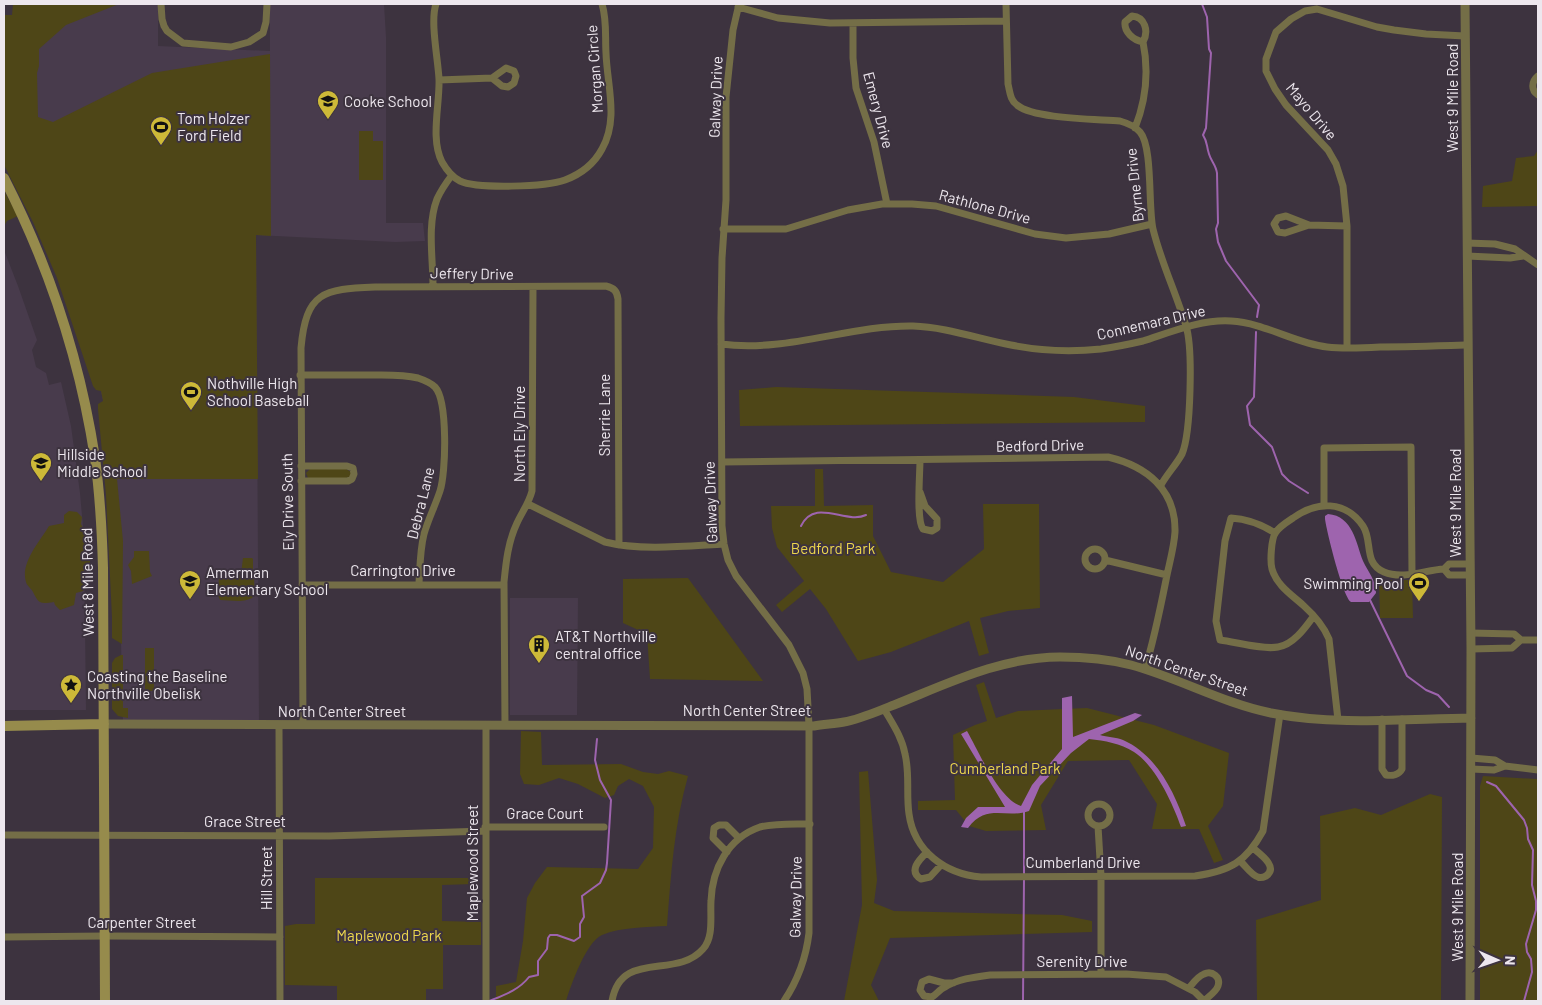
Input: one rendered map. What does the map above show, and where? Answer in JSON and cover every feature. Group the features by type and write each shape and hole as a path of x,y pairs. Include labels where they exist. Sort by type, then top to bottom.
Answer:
{"main road":[{"name":"West 8 Mile Road","path":"4,178 48,274 75,364 95,460 103,568 105,1001"},
{"name":"North Center Street","path":"4,726 104,724"}],"street":[{"path":"162,4 164,26 167,31 184,43 231,46 249,42 263,33 267,4"},
{"path":"432,286 434,209 441,190 452,175 442,162 437,146 439,80 434,17 436,4"},
{"name":"Morgan Circle","path":"452,175 461,182 483,186 546,184 563,181 572,177 585,170 595,161 608,136 612,114 606,58 605,18 602,4"},
{"name":"Byrne Drive","path":"1006,4 1008,84 1010,97 1015,104 1023,110 1033,113 1120,121 1130,124 1140,132 1143,138 1147,151 1152,224 1160,254 1187,328 1190,356 1186,439 1182,453 1161,485"},
{"name":"West 9 Mile Road","path":"1465,4 1471,649 1470,1001"},
{"path":"738,6 788,20 853,23 1006,21"},
{"name":"Galway Drive","path":"738,6 727,75 726,200 723,229 721,344 722,526 728,560 736,576 747,592 776,625 789,645 803,673 807,689 810,824 809,933 807,948 799,974 784,1001"},
{"name":"Mayo Drive","path":"1347,347 1347,226 1343,186 1336,164 1328,150 1286,105 1266,71 1266,59 1276,32 1305,11 1317,9 1394,30 1465,36"},
{"name":"Emery Drive","path":"853,23 853,58 856,88 874,142 887,204"},
{"path":"1135,128 1146,86 1146,58 1143,42"},
{"path":"1538,76 1534,80 1532,87 1538,95"},
{"path":"439,80 492,78"},
{"name":"Rathlone Drive","path":"723,229 786,229 848,210 887,204 936,206 1035,234 1066,238 1109,234 1152,224"},
{"path":"1309,225 1347,226"},
{"path":"1467,243 1495,244 1515,249 1538,265"},
{"path":"1467,256 1510,258 1523,256"},
{"name":"Jeffery Drive","path":"332,292 353,288 432,286 612,288"},
{"name":"North Ely Drive","path":"506,725 504,584 509,547 516,524 528,504 532,491 533,288"},
{"name":"Sherrie Lane","path":"612,288 618,294 618,545"},
{"name":"Ely Drive South","path":"303,725 300,375 302,334 306,315 311,306 315,301 332,292"},
{"name":"Connemara Drive","path":"721,344 748,346 772,344 891,327 915,326 1034,349 1073,351 1140,341 1214,322 1232,321 1259,325 1327,347 1468,345"},
{"name":"Debra Lane","path":"300,375 406,376 428,382 438,392 443,414 443,478 424,534 419,583"},
{"path":"1324,506 1324,448 1411,447 1412,574"},
{"name":"Bedford Drive","path":"722,462 1108,457 1137,466 1161,485 1174,515 1175,531 1146,669"},
{"path":"920,460 920,492 920,524 923,530 932,532 937,528 938,519 925,506 920,492"},
{"path":"301,466 347,466 352,468 354,474 352,479 348,481 301,481"},
{"path":"528,504 605,542 618,545 724,544"},
{"path":"1338,720 1331,645 1326,634 1313,617 1281,586 1272,569 1275,533 1302,511 1315,506 1341,507 1362,524 1370,558 1381,570 1396,575 1412,574 1444,569 1449,564 1470,564"},
{"path":"1275,533 1243,518 1231,518 1225,541 1216,621 1220,640 1268,648 1279,647 1285,645 1299,634 1313,617"},
{"path":"1105,560 1167,575"},
{"path":"1444,569 1449,575 1470,575"},
{"name":"Carrington Drive","path":"302,585 504,584"},
{"path":"1470,633 1514,634 1521,640 1538,640"},
{"path":"1471,649 1512,648 1521,640"},
{"name":"North Center Street","path":"104,724 279,726 809,726 845,722 884,709 982,670 1030,660 1058,657 1118,662 1146,669 1243,706 1312,719 1471,718"},
{"name":"Cumberland Drive","path":"884,709 902,741 905,753 911,822 918,839 927,852 942,865 956,872 981,877 1195,876 1221,871 1240,860 1254,848 1263,831 1280,714"},
{"path":"1382,720 1382,770 1386,775 1392,776 1398,774 1402,769 1402,719"},
{"name":"Maplewood Street","path":"486,725 486,1001"},
{"name":"Hill Street","path":"279,726 280,1001"},
{"path":"1471,758 1495,760 1505,766 1538,770"},
{"path":"1471,770 1494,770 1505,766"},
{"path":"612,1001 616,987 630,973 650,967 688,962 705,947 710,936 713,880 720,862 739,838 761,827 810,824"},
{"path":"727,852 712,838 714,828 719,825 726,825 739,838"},
{"name":"Grace Court","path":"485,829 604,826"},
{"path":"1098,826 1101,876 1101,974"},
{"name":"Grace Street","path":"4,835 280,834 329,836 485,829"},
{"path":"1240,860 1256,876 1262,877 1267,874 1270,868 1269,863 1254,848"},
{"path":"927,852 914,869 921,879 930,878 942,865"},
{"name":"Carpenter Street","path":"4,937 280,937"},
{"path":"1189,988 1204,973 1210,972 1215,975 1218,980 1218,986 1204,1001"},
{"name":"Serenity Drive","path":"953,983 976,976 990,975 1101,974 1166,977 1189,988 1204,1001"}],"shaded area":[{"path":"41,4 158,4 158,46 270,51 270,4 384,4 386,37 386,223 423,223 425,241 395,242 256,235 259,725 123,724 121,642 107,418 97,373 23,151"},
{"name":"Hillside Middle School","path":"4,250 37,340 32,350 36,367 46,373 49,385 61,382 71,426 84,538 86,710 4,710"},
{"path":"1328,514 1343,520 1352,532 1363,561 1375,584 1376,593 1369,602 1351,602 1348,598 1329,537 1325,519 1325,516"},
{"path":"510,598 578,598 577,715 510,715"},
{"path":"1072,696 1073,737 1135,713 1142,715 1133,721 1100,735 1123,740 1146,755 1170,788 1186,826 1181,827 1156,775 1142,758 1118,744 1089,739 1071,753 1040,786 1029,811 1012,814 989,814 975,820 968,828 961,827 966,818 978,807 1005,807 961,734 967,731 997,785 1013,802 1021,806 1032,785 1062,749 1062,698"}],"green space":[{"path":"13,4 119,4 66,25 39,49 37,73 38,117 53,122 152,73 270,54 271,236 256,235 258,479 117,479 123,541 122,644 112,638 106,495 98,409 98,404 103,401 101,391 96,390 93,386 57,278 33,222 4,165 4,15 12,15"},
{"path":"359,131 373,131 373,141 383,141 383,180 359,180"},
{"path":"1538,150 1538,206 1482,207 1483,186 1512,181 1516,158 1534,156"},
{"path":"4,191 18,216 7,221 4,226"},
{"path":"776,387 1074,397 1145,406 1145,422 740,426 739,390"},
{"path":"310,469 346,469 351,472 351,476 346,478 308,478 306,473"},
{"name":"Bedford Park","path":"815,469 823,469 824,506 873,505 873,536 891,572 943,582 984,549 983,504 1039,504 1040,608 1008,611 980,618 989,653 979,656 969,621 891,652 858,661 826,609 810,589 782,612 776,605 804,581 777,547 772,528 771,506 815,506"},
{"path":"69,511 77,512 82,517 81,524 85,532 86,547 90,560 90,565 86,571 90,577 83,591 76,593 74,605 60,610 54,602 43,603 37,599 27,583 25,575 28,560 49,526 64,523 64,515"},
{"path":"134,551 149,551 150,572 152,576 132,584 131,571 128,565 134,557"},
{"path":"243,558 253,559 253,572 250,575 256,574 254,578 255,596 242,601 220,600 217,593 220,572 241,574"},
{"path":"688,578 763,681 650,679 647,634 623,623 623,579"},
{"path":"1379,580 1412,580 1413,618 1380,618"},
{"path":"145,648 154,648 154,691 145,691"},
{"path":"123,655 123,708 128,708 128,718 118,716 112,709 112,663 115,658"},
{"name":"Cumberland Park","path":"984,682 996,718 1018,711 1087,708 1154,725 1229,753 1223,806 1208,826 1223,860 1214,863 1199,829 1152,829 1157,804 1129,760 1068,761 1041,805 1046,830 986,831 969,826 956,810 918,810 918,801 955,800 953,735 987,721 976,685"},
{"path":"521,731 541,732 542,765 621,764 643,772 658,774 669,771 688,776 676,832 667,926 618,930 609,932 596,939 580,965 566,1001 496,1001 496,986 516,982 523,941 527,898 547,867 638,869 653,848 654,807 643,786 629,779 618,786 614,795 605,798 578,784 559,778 539,785 524,784 520,774"},
{"path":"868,771 877,880 874,903 894,911 1062,915 1092,921 1092,932 890,938 871,985 879,1001 844,1001 862,905 859,772"},
{"path":"1483,776 1537,779 1538,1001 1480,1001 1480,786"},
{"path":"1430,794 1442,797 1441,1001 1257,1001 1256,920 1321,900 1320,816 1355,808 1381,815"},
{"name":"Maplewood Park","path":"315,878 474,878 474,884 442,885 442,921 481,922 481,945 443,945 443,989 426,989 426,1001 337,1001 337,986 285,985 285,926 315,924"}],"waterway":[{"path":"1202,4 1207,17 1209,49 1211,53 1206,128 1203,135 1217,173 1218,223 1216,229 1218,242 1226,261 1259,305 1257,317"},
{"path":"1256,332 1254,397 1247,406 1250,425 1272,447 1282,474 1289,481 1308,493"},
{"path":"801,526 814,513 831,513 849,517 866,515"},
{"path":"1370,600 1407,676 1426,690 1438,695 1449,707"},
{"path":"489,1001 516,989 529,977 538,975 538,961 547,949 550,935 557,935 574,941 580,937 580,924 584,917 582,896 600,883 607,863 611,800 600,780 595,760 597,739"},
{"path":"1487,782 1496,786 1524,820 1528,839 1533,850 1532,885 1536,910 1526,944 1527,952 1531,959 1532,972 1524,1001"},
{"path":"1024,811 1024,874"},
{"path":"1023,1001 1024,879"}],"place":[{"name":"Cooke School","path":"328,120"},
{"name":"Tom Holzer Ford Field","path":"161,146"},
{"name":"Nothville High School Baseball","path":"191,411"},
{"name":"Hillside Middle School","path":"41,482"},
{"name":"Amerman Elementary School","path":"190,600"},
{"name":"Swimming Pool","path":"1419,602"},
{"name":"AT&T Northville central office","path":"539,664"},
{"name":"Coasting the Baseline Northville Obelisk","path":"71,704"}]}
